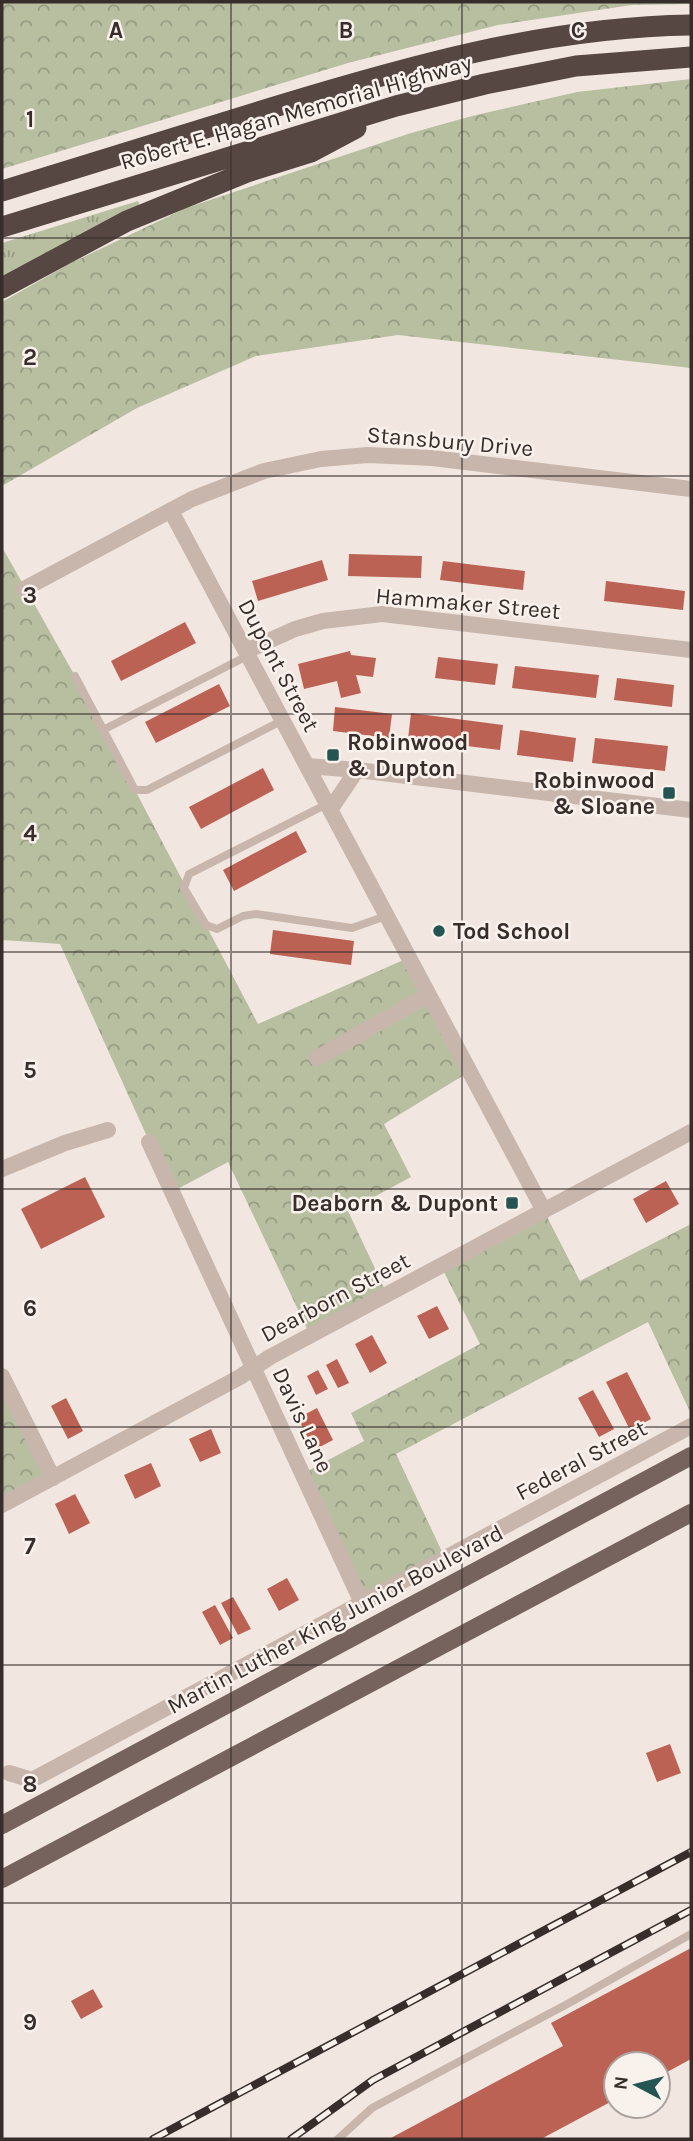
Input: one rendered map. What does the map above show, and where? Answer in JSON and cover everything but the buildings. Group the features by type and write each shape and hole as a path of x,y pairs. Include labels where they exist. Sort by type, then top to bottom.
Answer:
{"highway":[{"name":"Robert E. Hagan Memorial Highway","path":"2,191 427,62 566,33 638,25 691,24"},
{"name":"Robert E. Hagan Memorial Highway","path":"2,227 396,106 485,84 576,66 691,57"},
{"path":"2,288 127,221 247,173 311,152 396,106"}],"main road":[{"name":"Martin Luther King Junior Boulevard","path":"2,1825 691,1456"},
{"path":"2,1880 691,1513"}],"street":[{"name":"Stansbury Drive","path":"24,589 219,487 264,471 321,459 368,455 432,458 691,489"},
{"name":"Dupont Street","path":"170,511 544,1211"},
{"name":"Hammaker Street","path":"247,653 295,629 323,621 382,614 691,650"},
{"path":"307,766 691,810"},
{"path":"328,807 357,770"},
{"path":"317,1058 428,995"},
{"path":"2,1169 65,1143 107,1130"},
{"name":"Dearborn Street","path":"2,1505 270,1357 691,1132"},
{"name":"Davis Lane","path":"149,1142 362,1603"},
{"path":"2,1376 53,1478"},
{"name":"Federal Street","path":"9,1773 32,1780 691,1426"}],"lane":[{"path":"103,730 247,653"},
{"path":"75,677 135,789 147,790 283,720"},
{"path":"328,807 189,874 184,888 206,925 217,929 243,916 256,914 352,928 386,916"},
{"path":"338,2139 372,2108 571,2002 691,1934"}],"green space":[{"path":"2,2 691,4 632,5 498,25 348,63 2,169"},
{"path":"691,79 691,368 398,335 256,356 137,408 2,486 2,302 69,264 186,208 411,133 577,92"},
{"path":"138,201 140,206 2,278 2,243"},
{"path":"2,547 75,676 258,1024 408,958 469,1072 384,1124 411,1177 348,1211 387,1294 310,1335 228,1162 172,1192 60,944 2,940"},
{"path":"544,1211 580,1281 691,1224 691,1414 648,1322 396,1454 445,1558 362,1603 302,1474 364,1441 351,1413 480,1344 441,1266"},
{"path":"2,1376 53,1478 2,1505"}],"railway":[{"path":"153,2139 691,1852"},
{"path":"291,2139 373,2080 691,1910"}],"place":[{"name":"Robinwood & Dupton","path":"333,755"},
{"name":"Robinwood & Sloane","path":"669,793"},
{"name":"Tod School","path":"439,931"},
{"name":"Deaborn & Dupont","path":"512,1203"}]}
